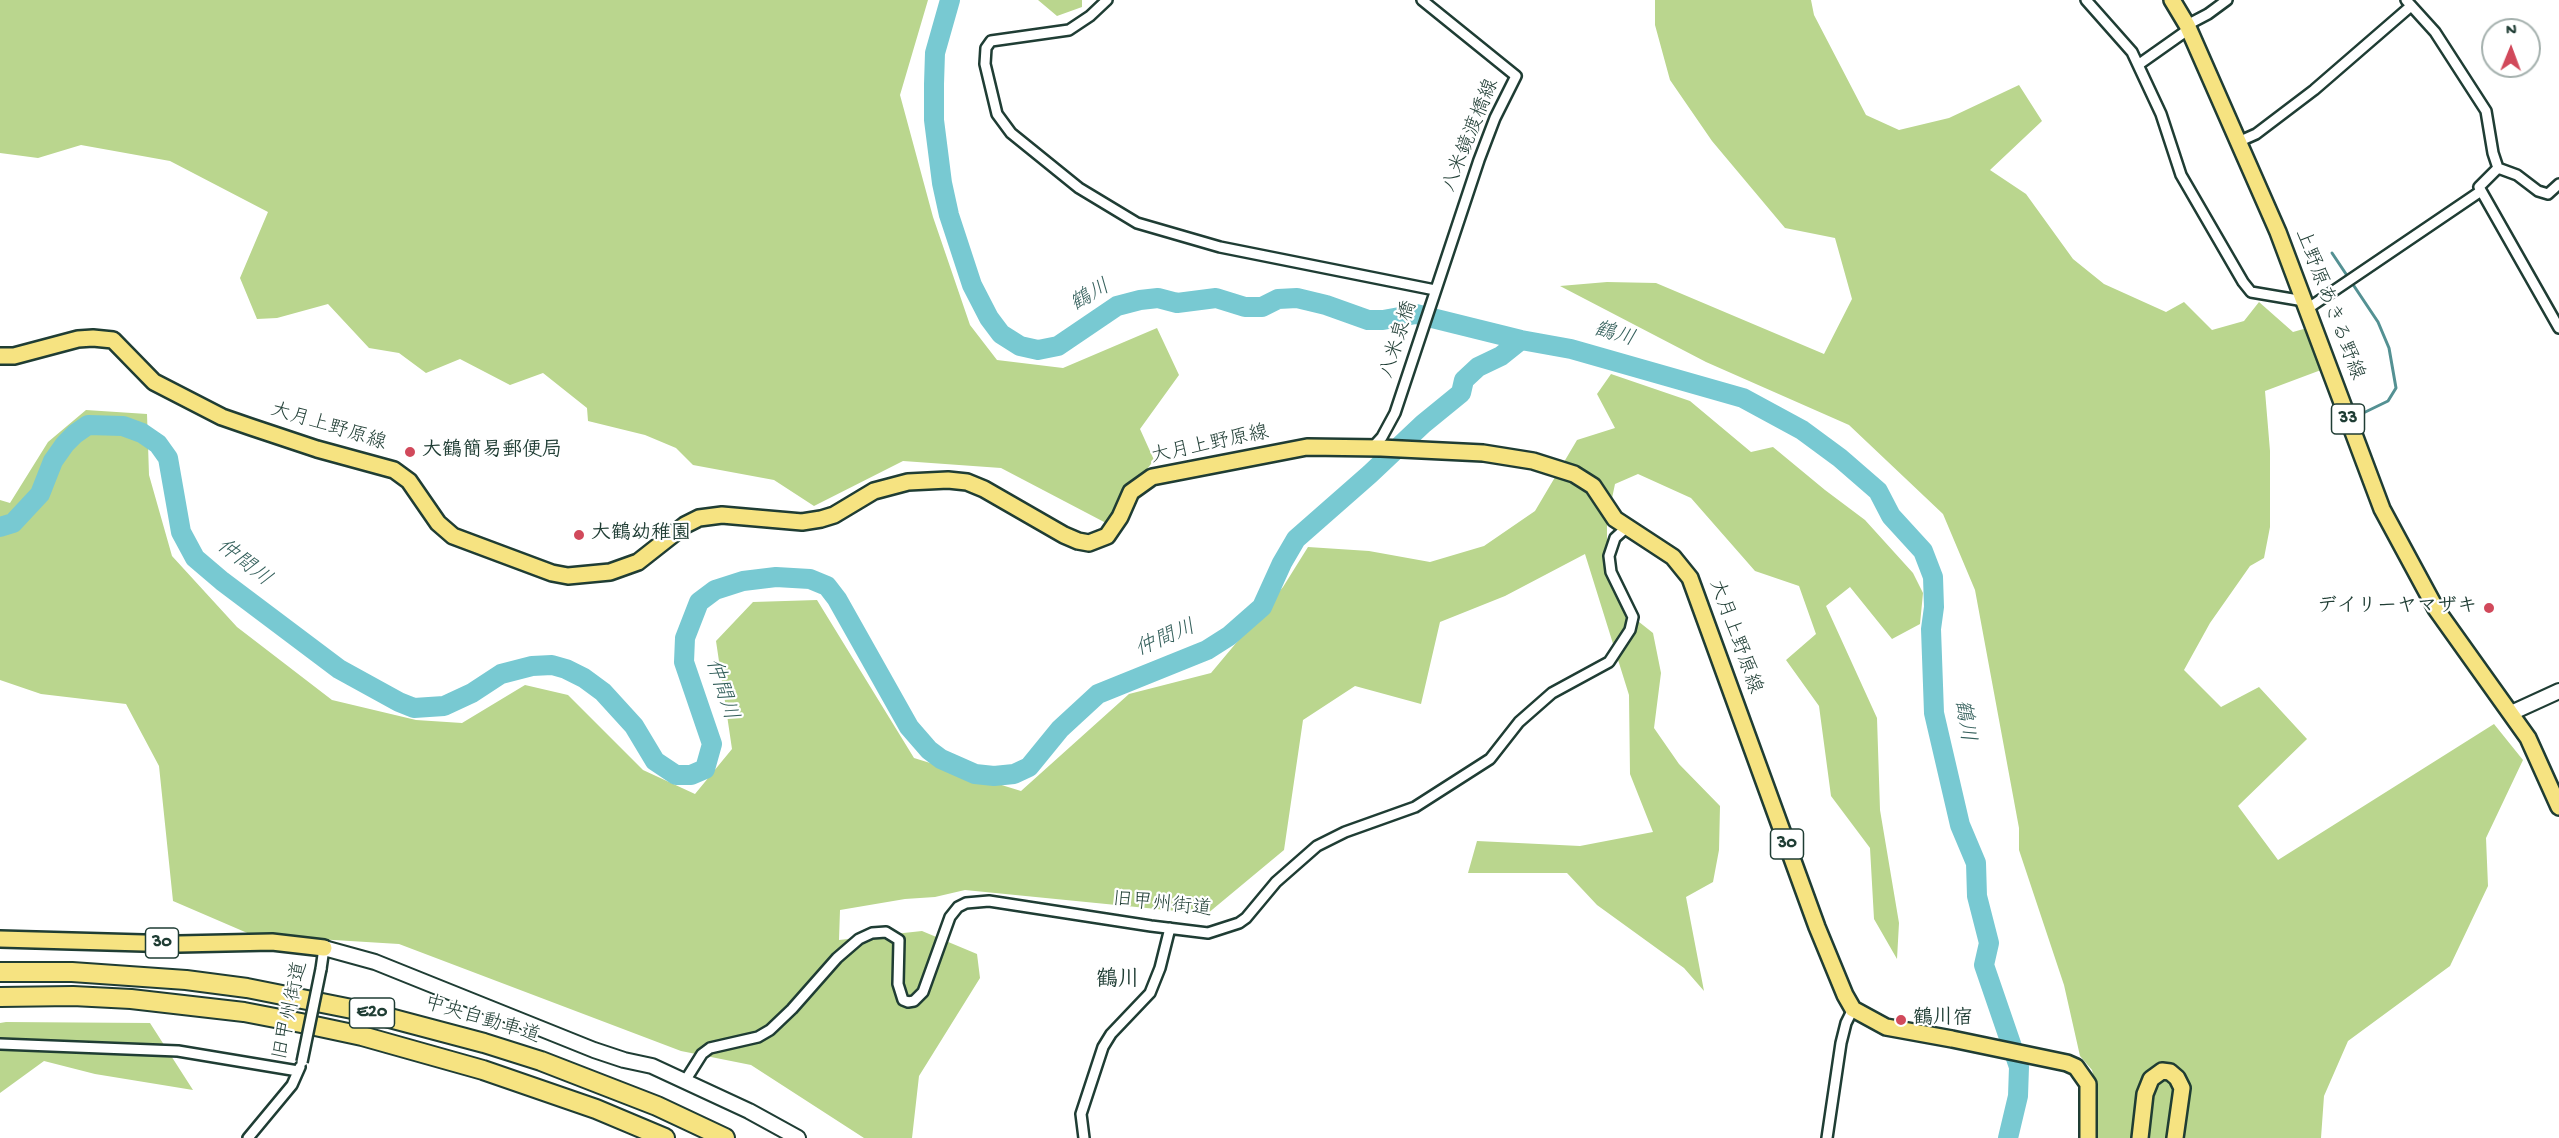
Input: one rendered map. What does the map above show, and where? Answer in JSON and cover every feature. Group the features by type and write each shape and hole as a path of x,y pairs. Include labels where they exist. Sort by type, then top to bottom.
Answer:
{"highway":[{"name":"中央自動車道","path":"0,972 72,972 186,980 257,990 367,1012 474,1040 541,1061 657,1106 725,1138"},
{"name":"E20","path":"0,996 131,999 244,1012 301,1023 382,1041 483,1070 596,1109 665,1138"}],"main road":[{"name":"上野原あきる野線","path":"2177,3 2278,232 2382,509 2436,609 2528,738 2559,807"},
{"name":"大月上野原線","path":"0,356 14,356 78,339 113,340 154,382 232,420 317,449 394,470 409,481 438,523 453,536 552,573 568,576 610,572 638,562 685,525 699,518 722,515 802,522 821,519 834,515 874,490 891,484 926,480 967,482 984,489 1064,535 1089,543 1107,536 1120,517 1131,492 1152,477 1307,447 1483,453 1541,464 1574,474 1593,486 1608,510 1627,527 1673,557 1693,584 1817,927 1845,995 1854,1010"},
{"name":"30","path":"0,939 179,944 264,941 324,948"},
{"path":"1854,1010 1886,1027 2067,1063 2082,1073 2088,1084 2088,1138"},
{"path":"2140,1138 2145,1094 2151,1078 2162,1071 2170,1072 2177,1078 2182,1088 2182,1105 2175,1138"}],"street":[{"path":"1107,0 1090,16 1069,30 991,41 986,48 985,64 997,114 1011,133 1079,188 1137,223 1220,247 1435,290"},
{"name":"八米鏡渡橋線","path":"1422,0 1516,76 1495,118 1435,290"},
{"path":"2086,0 2132,52 2162,114 2181,175 2251,292 2306,305 2350,279 2481,191"},
{"path":"2138,65 2227,0"},
{"path":"2238,142 2256,134 2299,102 2409,3 2435,32 2486,111 2493,153 2498,168"},
{"path":"2498,168 2517,175 2538,190 2548,194 2559,184"},
{"path":"2498,168 2479,187 2559,328"},
{"name":"八米泉橋","path":"1376,448 1399,401 1435,290"},
{"name":"旧甲州街道","path":"685,1081 702,1054 710,1048 758,1037 770,1030 800,1001 837,958 859,939 872,933 886,932 899,940 898,984 900,994 908,1002 914,1001 923,992 950,917 958,907 966,903 989,901 1208,933 1239,923 1276,882 1317,846 1345,832 1414,807 1490,759 1519,723 1552,693 1608,662 1630,630 1634,617 1611,572 1609,556 1615,538 1627,527"},
{"path":"2511,713 2559,691"},
{"path":"1084,1138 1081,1113 1103,1047 1111,1034 1150,993 1160,968 1170,928"},
{"path":"324,948 375,962 594,1050 652,1066 749,1111 798,1138"},
{"name":"旧甲州街道","path":"248,1138 292,1085 300,1067 324,948"},
{"path":"1827,1138 1841,1043 1846,1023 1854,1010"},
{"path":"0,1044 178,1051 300,1067"}],"green space":[{"path":"0,0 928,0 900,95 933,217 970,325 997,360 1063,368 1157,328 1179,375 1140,429 1154,460 1106,523 1001,468 903,461 814,506 774,480 693,465 676,448 645,435 588,421 587,408 543,373 510,385 460,359 426,373 399,353 369,348 328,304 277,318 257,319 240,278 268,212 170,161 81,145 38,158 0,153"},
{"path":"1038,0 1082,0 1082,7 1057,16"},
{"path":"1655,0 1811,0 1814,15 1866,115 1899,130 1949,118 2019,85 2042,121 1990,170 2026,194 2073,259 2104,284 2166,312 2184,302 2212,330 2244,321 2259,302 2293,332 2314,326 2329,367 2265,391 2270,451 2270,527 2264,558 2250,566 2210,623 2184,670 2221,707 2259,687 2307,739 2238,806 2278,860 2494,724 2523,760 2486,838 2488,886 2450,966 2348,1041 2324,1096 2321,1138 2098,1138 2095,1082 2092,1070 2080,1056 2064,985 2019,850 2019,828 1975,590 1943,514 1849,425 1706,362 1560,286 1607,282 1656,283 1824,354 1852,299 1835,238 1785,228 1712,141 1670,80 1655,25"},
{"path":"1611,374 1690,401 1751,452 1773,447 1865,520 1913,573 1923,593 1920,624 1892,639 1850,587 1826,606 1877,718 1880,810 1899,923 1897,959 1874,919 1870,848 1831,796 1819,706 1786,660 1816,634 1799,586 1755,571 1691,498 1638,474 1615,484 1607,522 1607,551 1629,614 1653,633 1661,673 1654,728 1679,764 1720,806 1719,850 1713,882 1686,897 1704,991 1684,968 1597,905 1567,873 1468,873 1477,841 1580,846 1653,832 1630,774 1629,695 1585,554 1505,596 1440,622 1421,704 1355,686 1303,720 1284,850 1207,914 965,890 935,897 905,899 840,910 839,940 922,931 977,954 980,978 919,1076 912,1138 864,1138 751,1065 681,1051 399,944 252,935 173,901 159,766 126,704 41,694 0,680 0,500 10,503 48,442 86,410 147,414 149,475 172,556 237,627 332,700 416,720 462,723 525,685 568,695 643,770 695,794 732,749 716,641 753,602 817,600 914,758 1021,791 1129,694 1211,673 1283,587 1308,547 1369,551 1430,562 1484,546 1535,511 1577,440 1615,428 1597,394"},
{"path":"0,1023 150,1023 193,1090 95,1074 44,1061 0,1093"}],"waterway":[{"name":"鶴川","path":"950,0 935,53 934,120 942,183 949,215 972,285 989,318 1001,334 1020,346 1038,350 1058,346 1117,306 1158,298 1177,303 1216,298 1245,307 1262,307 1278,299 1297,298 1326,305 1368,320 1383,320 1416,314 1521,340 1571,349 1743,398 1802,430 1840,458 1878,491 1891,516 1923,551 1933,577 1934,607 1931,629 1934,713 1960,825 1976,863 1977,896 1989,943 1984,965 2019,1067 2018,1096 2008,1138"},
{"path":"2332,253 2378,322 2389,348 2396,388 2388,401 2355,417"},
{"name":"仲間川","path":"0,527 13,523 40,494 53,461 75,434 88,425 123,426 142,433 158,444 168,458 181,532 195,558 339,669 414,708 444,706 472,693 501,674 532,666 552,665 566,669 584,678 603,692 634,726 655,761 676,775 691,775 705,769 712,744 684,662 685,638 699,602 715,590 743,581 776,577 810,579 827,586 837,599 909,727 929,750 941,759 975,774 994,776 1014,774 1029,767 1060,729 1098,694 1207,650 1229,636 1262,607 1296,539 1423,424 1461,393 1464,380 1478,367 1501,356 1521,340"}],"place":[{"name":"大鶴簡易郵便局","path":"410,452"},
{"name":"大鶴幼稚園","path":"579,535"},
{"name":"デイリーヤマザキ","path":"2489,608"},
{"name":"鶴川宿","path":"1901,1020"}],"district":[{"name":"鶴川","path":"1118,982"}]}
